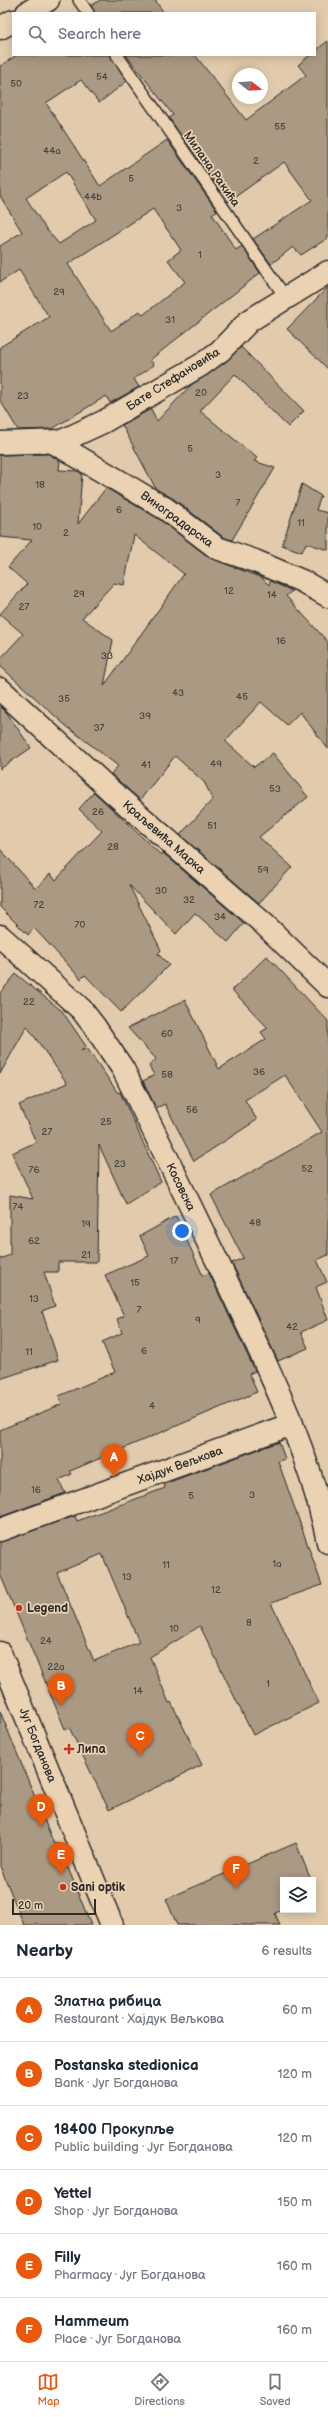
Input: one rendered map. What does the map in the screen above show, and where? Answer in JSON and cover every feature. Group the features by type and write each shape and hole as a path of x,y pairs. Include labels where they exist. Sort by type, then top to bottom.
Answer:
{"street":[{"path":"30,12 48,0"},
{"path":"0,28 12,22"},
{"name":"Бате Стефановића","path":"0,443 53,442 62,440 103,422 200,365 220,351 249,321 328,272"},
{"name":"Виноградарска","path":"53,442 166,508 217,548 289,575 328,596"},
{"name":"Краљевића Марка","path":"0,689 116,794 264,924 328,986"},
{"name":"Косовска","path":"5,948 80,1009 95,1027 122,1069 217,1260 292,1424 315,1491 328,1542"},
{"name":"Хајдук Вељкова","path":"0,1530 292,1424"},
{"name":"Југ Богданова","path":"0,1653 112,1925"}],"lane":[{"path":"79,0 87,12"},
{"name":"Милана Ракића","path":"118,56 286,298"}],"building":[{"path":"100,0 155,0 163,12 94,12 91,6"},
{"path":"328,41 328,238 301,255 293,247 271,264 253,239 312,200 284,162 228,202 169,118 173,115 127,56 196,56 246,120 306,75 298,65 309,56 316,56 316,50"},
{"path":"15,56 111,56 127,81 99,103 81,80 46,103 100,186 167,140 217,211 212,214 236,250 242,246 260,273 150,360 154,365 134,379 139,387 110,403 106,396 52,429 18,430 0,400 0,347 49,317 19,270 0,282 0,246 22,232 0,196 0,66","holes":["66,172 96,220 59,244 46,229 26,198","153,209 181,250 168,260 185,282 143,315 140,311 111,331 68,264"]},
{"path":"328,287 328,369 287,329"},
{"path":"241,347 304,411 288,427 235,374 200,411 257,458 254,461 275,468 232,540 223,537 174,499 156,489 122,425 151,409 157,421 191,385 227,361"},
{"path":"49,454 60,461 59,470 78,471 82,474 78,524 106,488 159,519 210,558 262,578 269,585 270,581 292,591 286,596 328,642 328,749 300,712 287,725 261,702 225,741 254,767 273,753 308,797 259,837 292,867 259,903 180,835 213,799 204,782 175,756 140,800 111,774 118,766 65,725 0,666 0,659 23,634 0,614 27,584 8,567 32,540 0,537 0,455","holes":["134,535 184,574 104,686 113,640 82,618 114,583 124,585"]},
{"path":"302,484 321,496 316,510 328,513 328,550 306,543 302,552 282,545"},
{"path":"0,706 7,713 31,748 0,769"},
{"path":"94,792 161,855 163,853 244,923 228,942 195,913 176,934 129,885 161,950 158,954 169,965 121,1012 85,975 81,979 34,928 28,935 0,907 0,849 36,889 50,874 56,880 102,831 79,809"},
{"path":"267,956 328,1021 328,1255 317,1260 327,1282 316,1287 328,1320 301,1332 308,1348 278,1361 232,1263 243,1258 211,1195 322,1132 285,1075 245,1100 257,1120 194,1161 165,1104 156,1108 143,1081 154,1075 149,1066 156,1059 128,1028 185,1000 219,1069 266,1039 261,1032 268,1028 232,990"},
{"path":"16,974 62,1011 86,1046 81,1051 87,1048 118,1093 120,1092 161,1182 126,1204 99,1145 97,1262 58,1262 58,1272 44,1272 55,1306 42,1311 58,1360 0,1379 0,1259 10,1255 10,1195 33,1199 12,1153 36,1142 19,1105 67,1083 27,1026 0,1074 0,993"},
{"path":"176,1216 203,1276 209,1273 255,1371 249,1374 257,1392 70,1471 72,1474 59,1480 65,1493 0,1517 0,1430 62,1404 59,1396 115,1372 102,1342 122,1333 117,1319 124,1316 105,1275 149,1256 140,1236"},
{"path":"279,1442 285,1459 278,1461 322,1585 271,1603 319,1703 253,1735 200,1626 150,1657 169,1703 171,1702 202,1765 109,1810 69,1727 65,1729 0,1574 0,1542 75,1516 77,1521 165,1488 164,1484","holes":["102,1554 139,1642 94,1661 57,1573"]},
{"path":"0,1711 54,1844 58,1843 91,1925 24,1925 0,1866"},
{"path":"296,1843 310,1877 280,1877 280,1911 275,1913 280,1925 177,1925 166,1899"}],"place":[{"name":"Златна рибица","path":"114,1477"},
{"name":"Legend","path":"19,1608"},
{"name":"Postanska stedionica","path":"61,1706"},
{"name":"Липа","path":"69,1749"},
{"name":"18400 Прокупље","path":"140,1756"},
{"name":"Yettel","path":"41,1827"},
{"name":"Filly","path":"61,1875"},
{"name":"Sani optik","path":"63,1887"},
{"name":"Hammeum","path":"236,1889"}]}
